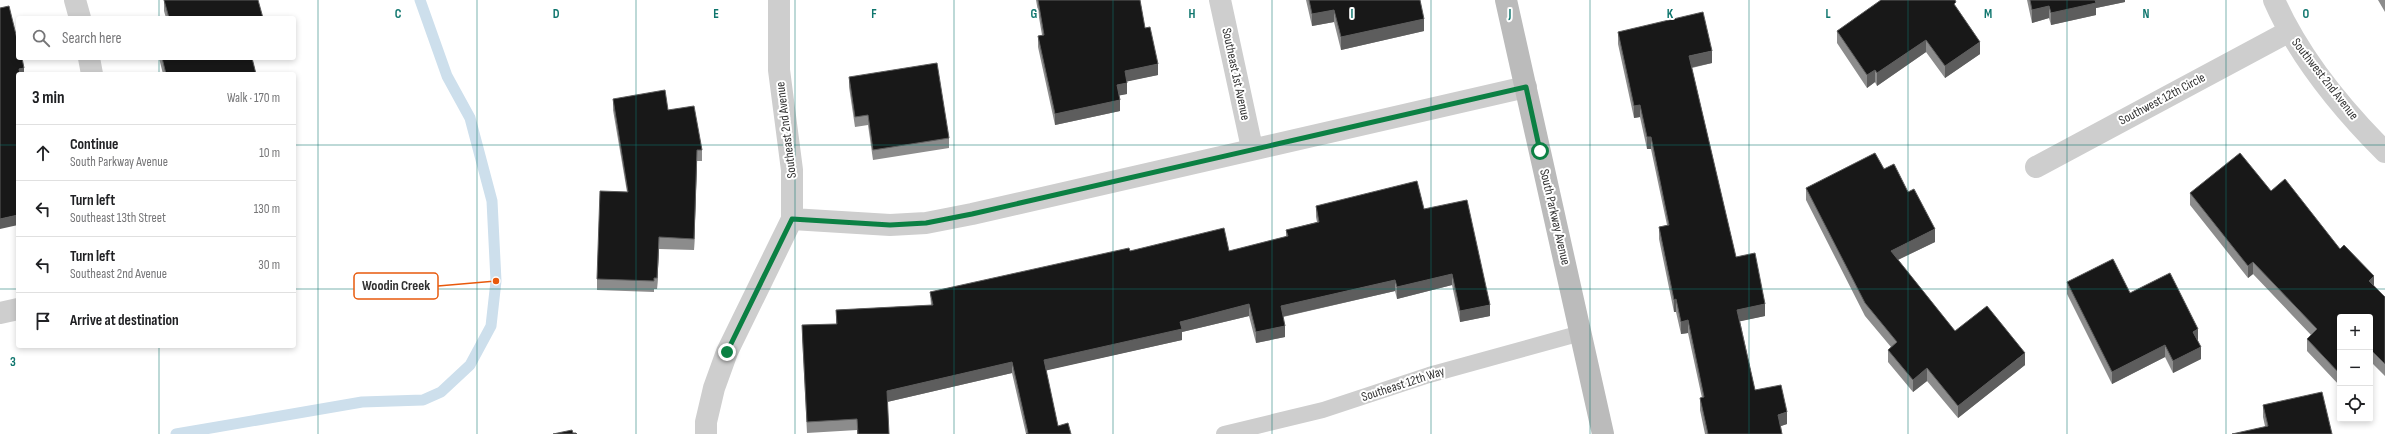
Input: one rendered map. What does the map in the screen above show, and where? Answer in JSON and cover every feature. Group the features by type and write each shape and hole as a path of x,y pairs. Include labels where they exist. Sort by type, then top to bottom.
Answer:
{"main road":[{"name":"South Parkway Avenue","path":"1506,0 1603,434"}],"street":[{"path":"76,0 80,16"},
{"name":"Southeast 2nd Avenue","path":"706,434 706,422 714,388 727,352 792,219 792,170 778,70 779,0"},
{"name":"Southeast 1st Avenue","path":"1220,0 1252,148"},
{"name":"Southwest 2nd Avenue","path":"2274,0 2288,32 2326,84 2385,152"},
{"name":"Southwest 12th Circle","path":"2036,167 2288,32"},
{"path":"89,60 92,72"},
{"path":"792,219 890,225 926,223 972,214 1252,148 1526,87"},
{"path":"0,313 16,309"}],"lane":[{"name":"Southeast 12th Way","path":"1224,434 1323,410 1429,375 1581,333"}],"building":[{"path":"164,0 258,0 262,16 168,16"},
{"path":"1038,0 1140,0 1145,28 1150,27 1158,64 1125,71 1127,83 1117,85 1120,100 1055,114 1038,36 1044,35"},
{"path":"1309,0 1420,0 1424,19 1341,37 1334,10 1312,14"},
{"path":"1881,0 1955,0 1956,2 1954,4 1980,42 1945,66 1926,40 1877,73 1875,70 1867,75 1837,31"},
{"path":"2030,0 2095,0 2096,3 2051,13 2049,6 2032,10"},
{"path":"9,6 16,35 16,60 22,60 24,68 19,69 20,72 16,72 16,215 0,219 0,8"},
{"path":"1703,12 1712,51 1689,56 1736,257 1755,253 1765,304 1737,310 1755,390 1781,385 1787,412 1778,415 1782,434 1708,434 1700,398 1704,397 1688,320 1681,322 1676,299 1674,300 1659,227 1669,225 1651,137 1647,137 1640,105 1634,106 1618,32"},
{"path":"162,60 252,60 256,72 166,72"},
{"path":"937,63 949,138 873,150 868,115 855,117 849,77"},
{"path":"665,90 668,110 694,106 702,150 697,150 694,239 659,237 657,278 654,278 654,281 597,279 600,191 628,192 613,99"},
{"path":"1875,153 1884,169 1894,164 1908,192 1914,189 1935,229 1891,251 1955,331 1987,306 2025,353 1958,406 1927,368 1913,380 1888,350 1897,342 1865,303 1806,188"},
{"path":"2240,153 2271,191 2285,179 2340,249 2344,245 2374,276 2369,281 2385,297 2385,364 2373,352 2373,314 2337,314 2337,371 2307,339 2317,329 2253,262 2248,266 2190,193"},
{"path":"1417,181 1424,209 1467,200 1490,305 1460,311 1452,274 1397,287 1395,280 1281,306 1285,326 1256,332 1249,304 1180,322 1182,329 1044,360 1058,426 1068,423 1071,434 1026,434 1028,433 1012,362 887,391 889,434 858,434 857,419 807,422 802,325 837,324 836,310 933,305 930,292 1129,248 1130,251 1224,228 1229,251 1288,236 1286,230 1319,222 1316,206"},
{"path":"2113,259 2130,293 2170,273 2198,329 2193,332 2201,347 2173,361 2165,345 2112,372 2067,282"},
{"path":"2322,392 2332,434 2232,434 2268,426 2263,405"},
{"path":"572,430 573,433 577,434 553,434"}],"waterway":[{"path":"176,434 362,402 423,400 441,392 470,365 491,326 496,281 492,201 470,118 447,76 420,0"}],"place":[{"name":"Woodin Creek","path":"496,281"}],"route":[{"path":"727,352 792,219 890,225 926,223 972,214 1252,148 1526,87 1540,151"}]}
